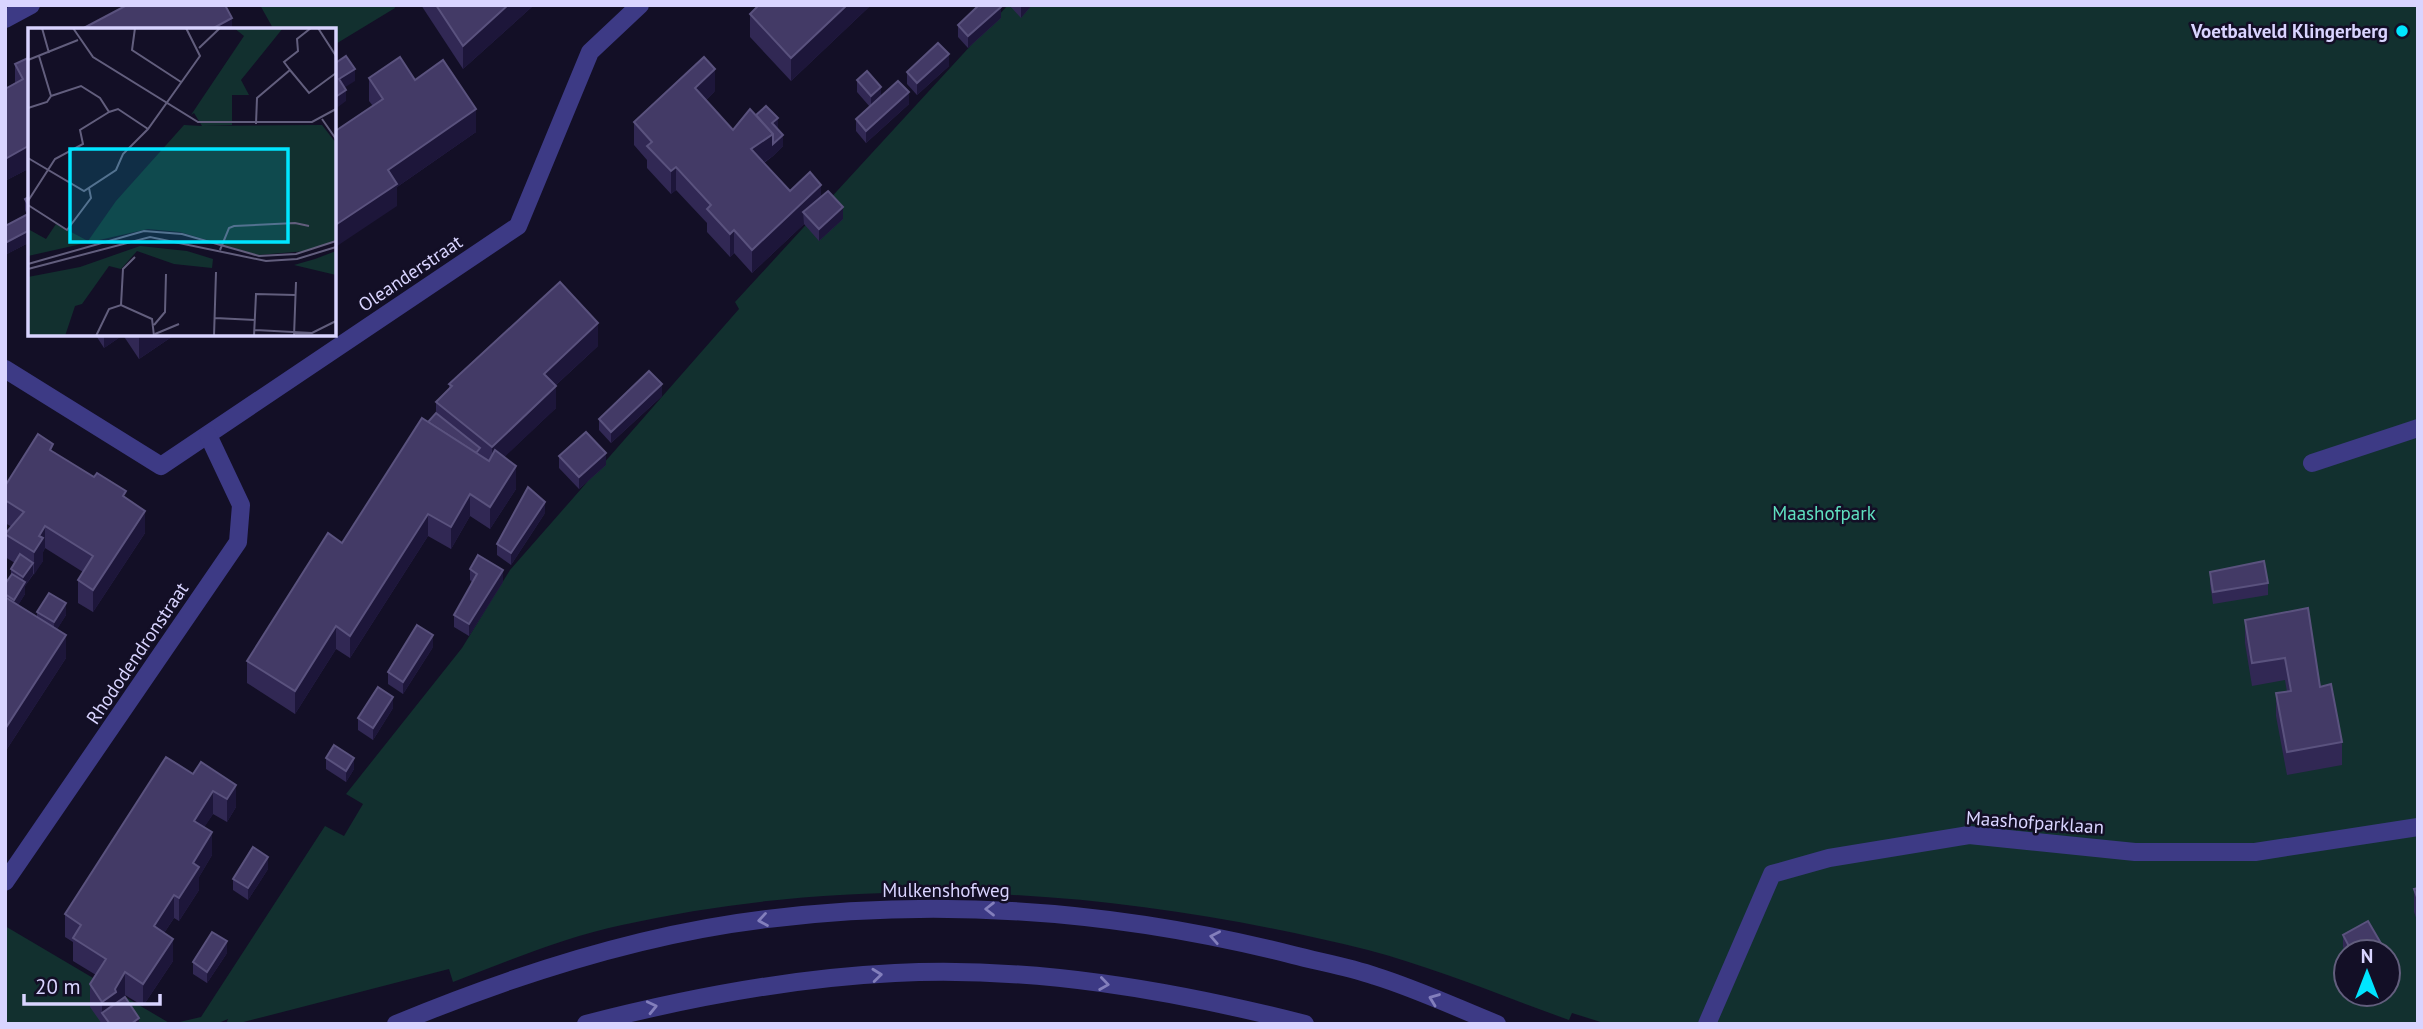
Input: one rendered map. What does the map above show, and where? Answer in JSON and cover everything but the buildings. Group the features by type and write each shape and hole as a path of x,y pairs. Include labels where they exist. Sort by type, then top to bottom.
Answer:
{"street":[{"path":"5,19 32,5"},
{"name":"Oleanderstraat","path":"5,369 161,466 518,226 590,52 640,5"},
{"path":"2312,463 2418,428"},
{"name":"Rhododendronstraat","path":"5,881 238,542 241,505 208,435"},
{"name":"Maashofparklaan","path":"1707,1024 1772,874 1829,858 1969,835 2135,852 2255,852 2418,827"},
{"name":"Mulkenshofweg","path":"396,1024 472,993 568,963 641,943 766,919 878,911 998,909 1110,917 1244,942 1375,976 1497,1024"},
{"path":"586,1024 659,1006 770,986 895,973 1002,974 1104,983 1227,1004 1305,1024"}],"green space":[{"path":"260,5 394,5 395,8 336,44 336,28 273,28"},
{"name":"Maashofpark","path":"1008,5 2418,5 2418,1024 1607,1024 1572,1013 1569,1020 1393,957 1276,929 1089,901 996,894 902,893 808,897 715,908 622,925 558,943 453,982 449,969 236,1024 226,1024 228,1019 216,1024 171,1024 201,1017 325,826 344,836 363,804 346,794 462,648 510,570 739,309 735,302"},
{"path":"5,926 171,1024 5,1024"}],"place":[{"name":"Voetbalveld Klingerberg","path":"2402,31"}]}
